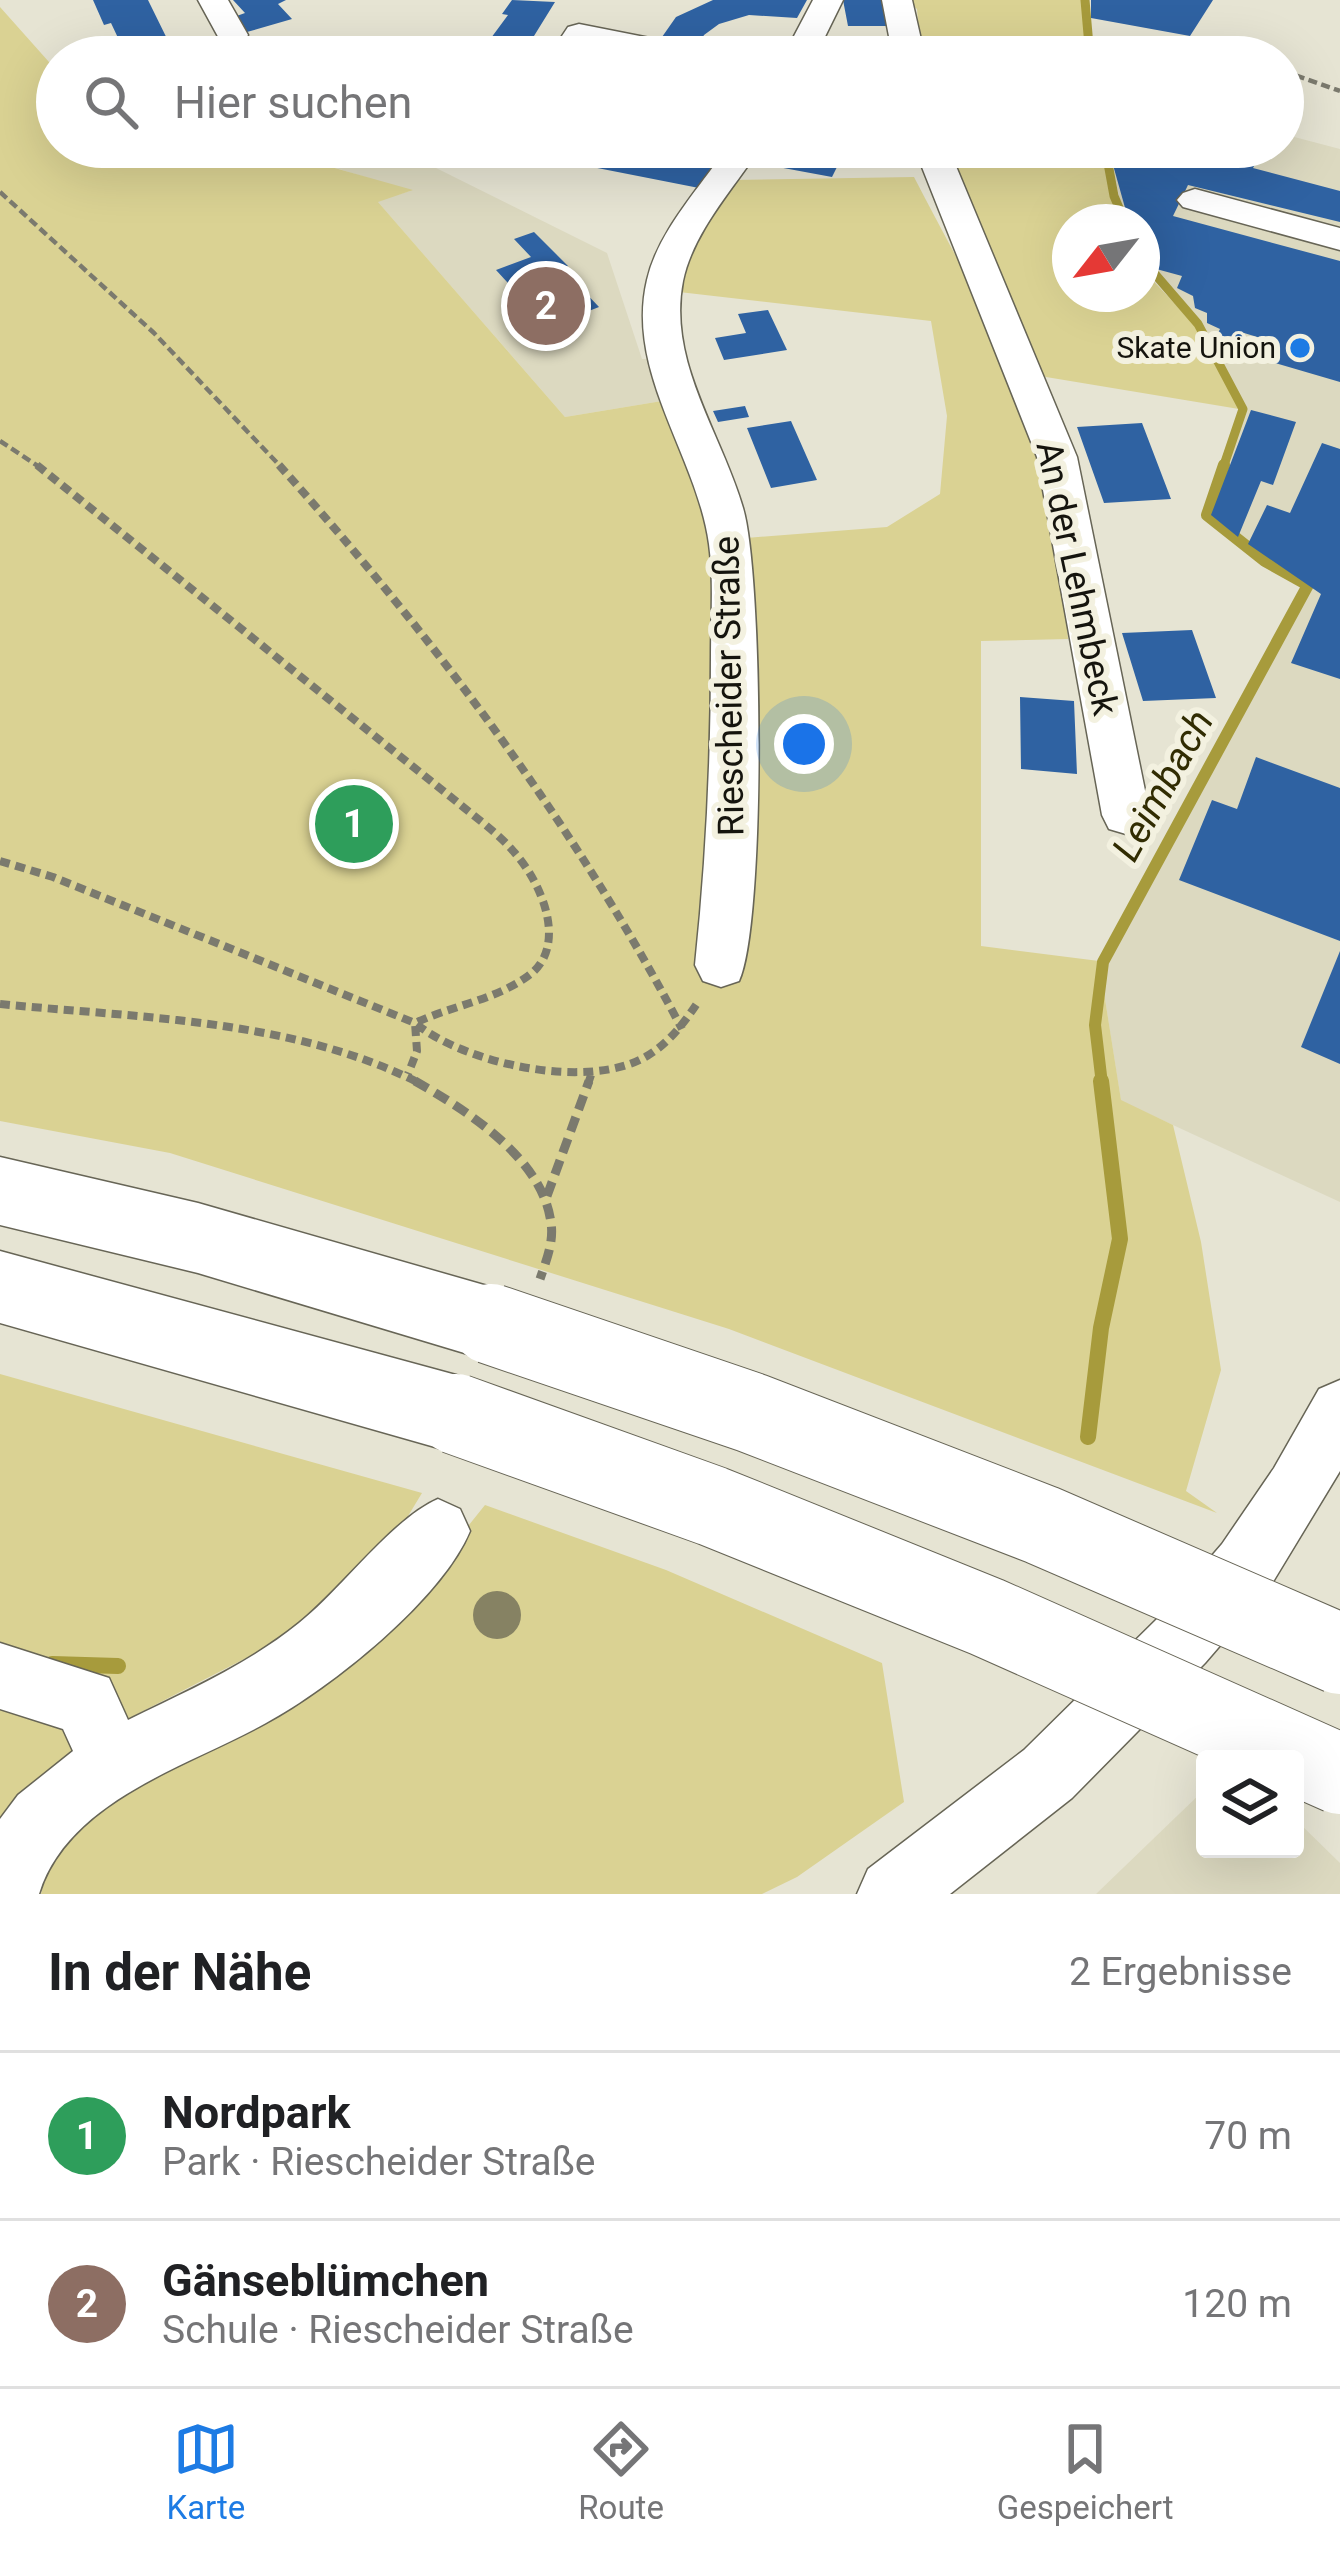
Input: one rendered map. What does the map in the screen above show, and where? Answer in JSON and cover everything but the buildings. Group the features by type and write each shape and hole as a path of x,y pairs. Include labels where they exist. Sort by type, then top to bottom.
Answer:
{"highway":[{"path":"0,1191 514,1306 752,1413 1020,1516 1340,1654"},
{"path":"0,1287 128,1318 456,1414 712,1506 987,1617 1340,1774"}],"street":[{"path":"213,0 232,35"},
{"path":"577,36 598,0"},
{"path":"810,36 828,0"},
{"path":"897,0 905,36"},
{"name":"Riescheider Straße","path":"722,168 674,261 664,292 670,376 722,498 730,546 734,730 730,879 722,964"},
{"name":"An der Lehmbeck","path":"940,168 1057,457 1126,815"},
{"path":"1195,200 1340,239"},
{"path":"892,1894 1048,1774 1183,1640 1245,1567 1340,1411"},
{"path":"3,1894 19,1850 67,1798 112,1762 222,1712 349,1628 438,1531"},
{"path":"0,1676 85,1702 112,1762"}],"path":[{"path":"1304,78 1340,91"},
{"path":"0,192 157,334 301,486 443,659 571,830 642,948 682,1029"},
{"path":"0,441 82,497 303,683 425,772 519,857 545,914 550,945 539,970 512,987 439,1009 416,1023"},
{"path":"0,861 52,877 416,1023 440,1046 478,1059 591,1074 620,1069 658,1050 682,1029 722,964"},
{"path":"0,1004 316,1045 408,1074 458,1100 506,1144 547,1198 555,1234 514,1306"},
{"path":"408,1074 417,1051 416,1023"},
{"path":"547,1198 591,1074"}],"shaded area":[{"path":"906,0 1082,0 1085,36 919,36 917,9"},
{"path":"0,7 36,47 36,168 335,168 413,190 378,202 565,417 668,400 746,538 887,527 940,494 947,416 931,321 679,292 687,254 731,180 914,177 983,309 1029,411 1054,493 1064,566 1068,639 981,641 981,946 1099,961 1121,1100 1173,1125 1201,1242 1221,1370 1186,1491 1217,1513 729,1329 170,1153 0,1121"},
{"path":"1304,140 1340,149 1340,1202 1121,1101 1099,961 1304,589 1264,566 1202,515 1239,409 1246,408 1202,324 1160,279 1160,204 1122,204 1114,168 1304,168"},
{"path":"336,168 436,168 607,253 642,359 657,359 668,400 565,417 377,201 410,191"},
{"path":"945,168 1105,168 1114,204 1052,204 1052,312 1160,312 1160,288 1194,324 1239,409 1034,375"},
{"path":"0,1374 422,1493 385,1554 316,1612 252,1655 77,1745 0,1821"},
{"path":"485,1505 666,1570 882,1663 904,1802 797,1877 762,1894 41,1894 48,1866 84,1817 420,1586"},
{"path":"1196,1798 1196,1858 1304,1858 1304,1828 1340,1863 1340,1894 1096,1894"}],"waterway":[{"name":"Leimbach","path":"1085,0 1088,36"},
{"name":"Leimbach","path":"1109,168 1117,204"},
{"name":"Leimbach","path":"1160,280 1198,324 1243,409 1223,468"},
{"name":"Leimbach","path":"1102,1084 1095,1025 1103,962 1308,585 1265,561 1207,515 1224,465"},
{"name":"Leimbach","path":"1088,1437 1101,1328 1120,1239 1101,1081"},
{"name":"Leimbach","path":"52,1664 118,1666"}],"place":[{"name":"Gänseblümchen","path":"546,306"},
{"name":"Skate Union","path":"1300,348"},
{"name":"Nordpark","path":"354,824"}]}
